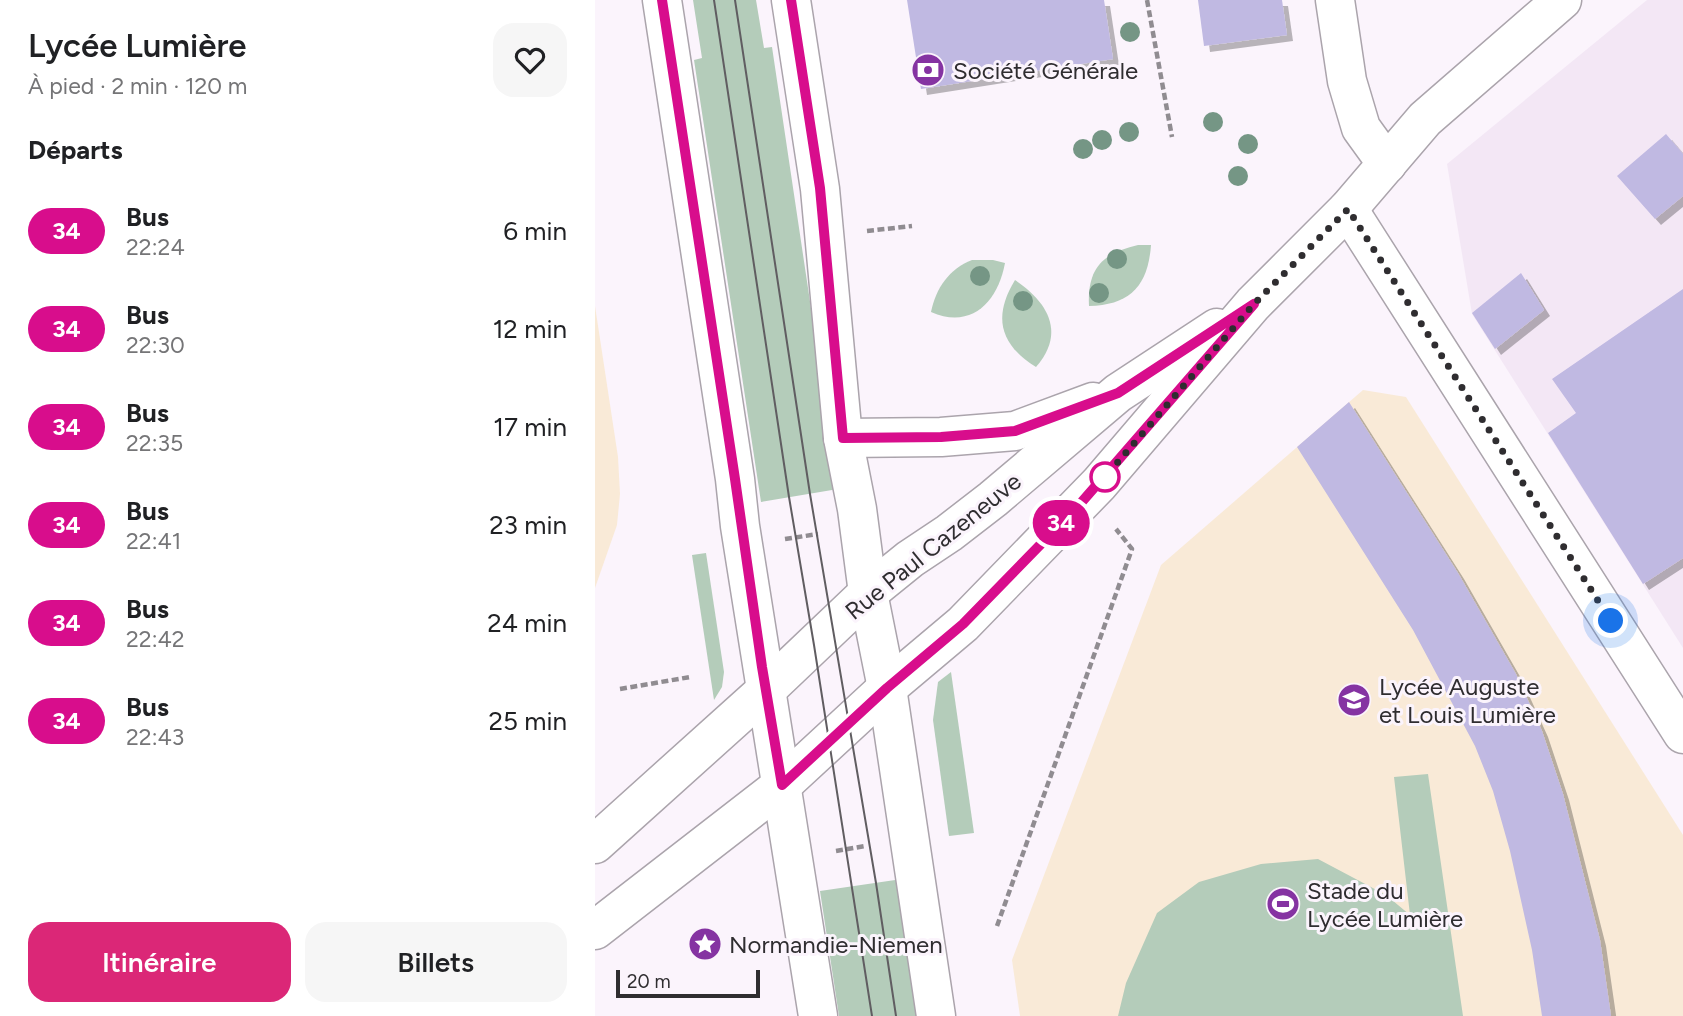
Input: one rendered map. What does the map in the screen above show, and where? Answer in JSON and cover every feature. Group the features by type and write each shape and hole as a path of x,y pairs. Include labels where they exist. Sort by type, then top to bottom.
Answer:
{"street":[{"path":"662,0 765,691 818,1016"},
{"path":"790,0 820,188 843,438 868,593 887,688 936,1016"},
{"path":"1335,0 1347,81 1361,128 1387,164"},
{"name":"Rue Paul Cazeneuve","path":"595,930 782,785 887,688 963,624 1099,484 1254,304 1348,209 1425,119 1562,0"},
{"path":"1348,209 1683,734"},
{"name":"Rue Paul Cazeneuve","path":"595,844 765,691 868,593 910,559 982,508 1118,393 1254,304"},
{"name":"Rue Paul Cazeneuve","path":"843,438 941,437 1015,431 1118,393"}],"path":[{"path":"1147,0 1172,137"},
{"path":"860,232 912,226"},
{"path":"743,544 859,528"},
{"path":"997,926 1132,549 1115,528"},
{"path":"620,689 690,677"},
{"path":"794,857 909,840"}],"shaded area":[{"path":"1647,0 1683,0 1683,648 1472,314 1447,164"},
{"path":"595,306 618,457 620,494 617,525 595,588"},
{"name":"Lycée Auguste et Louis Lumière","path":"1363,390 1406,397 1683,835 1683,1016 1020,1016 1012,960 1161,565"}],"green space":[{"path":"693,0 756,0 764,48 772,47 838,489 761,502 694,60 702,58"},
{"path":"1138,245 1151,245 1146,272 1141,282 1126,297 1116,302 1089,306 1091,282 1100,264 1115,253"},
{"path":"972,260 1005,263 989,300 971,314 959,317 946,317 931,312 936,295 945,280"},
{"path":"1015,280 1036,298 1049,319 1050,342 1036,367 1014,349 1003,328 1004,306"},
{"path":"706,553 724,672 722,687 714,700 692,555"},
{"path":"951,672 974,833 949,836 933,720 938,682"},
{"name":"Stade du Lycée Lumière","path":"1428,774 1463,1016 1118,1016 1126,983 1157,913 1199,882 1261,864 1318,859 1386,895 1410,915 1394,777"},
{"path":"902,879 923,1016 839,1016 820,891"}],"building":[{"path":"907,0 1104,0 1113,59 921,89"},
{"path":"1198,0 1282,0 1287,35 1204,46"},
{"path":"1666,134 1683,154 1683,196 1655,219 1617,176"},
{"path":"1521,273 1544,310 1495,349 1472,313"},
{"path":"1683,289 1683,558 1643,584 1548,433 1576,413 1552,379"},
{"path":"1349,402 1458,573 1516,674 1542,731 1563,794 1600,940 1611,1016 1542,1016 1532,950 1510,851 1493,791 1475,746 1413,630 1297,447"}],"tram line":[{"path":"714,0 789,497 872,1016"},
{"path":"735,0 810,494 896,1016"}],"bus line":[{"name":"34","path":"662,0 765,691 782,785 887,688 963,624 1099,484 1254,304 1118,393 1015,431 941,437 843,438 820,188 791,0"}],"place":[{"name":"Société Générale","path":"928,70"},
{"name":"Lycée Auguste et Louis Lumière","path":"1354,700"},
{"name":"Stade du Lycée Lumière","path":"1283,904"},
{"name":"Normandie-Niemen","path":"705,944"}],"route":[{"path":"1105,477 1099,484 1254,304 1348,209 1611,621"}]}
